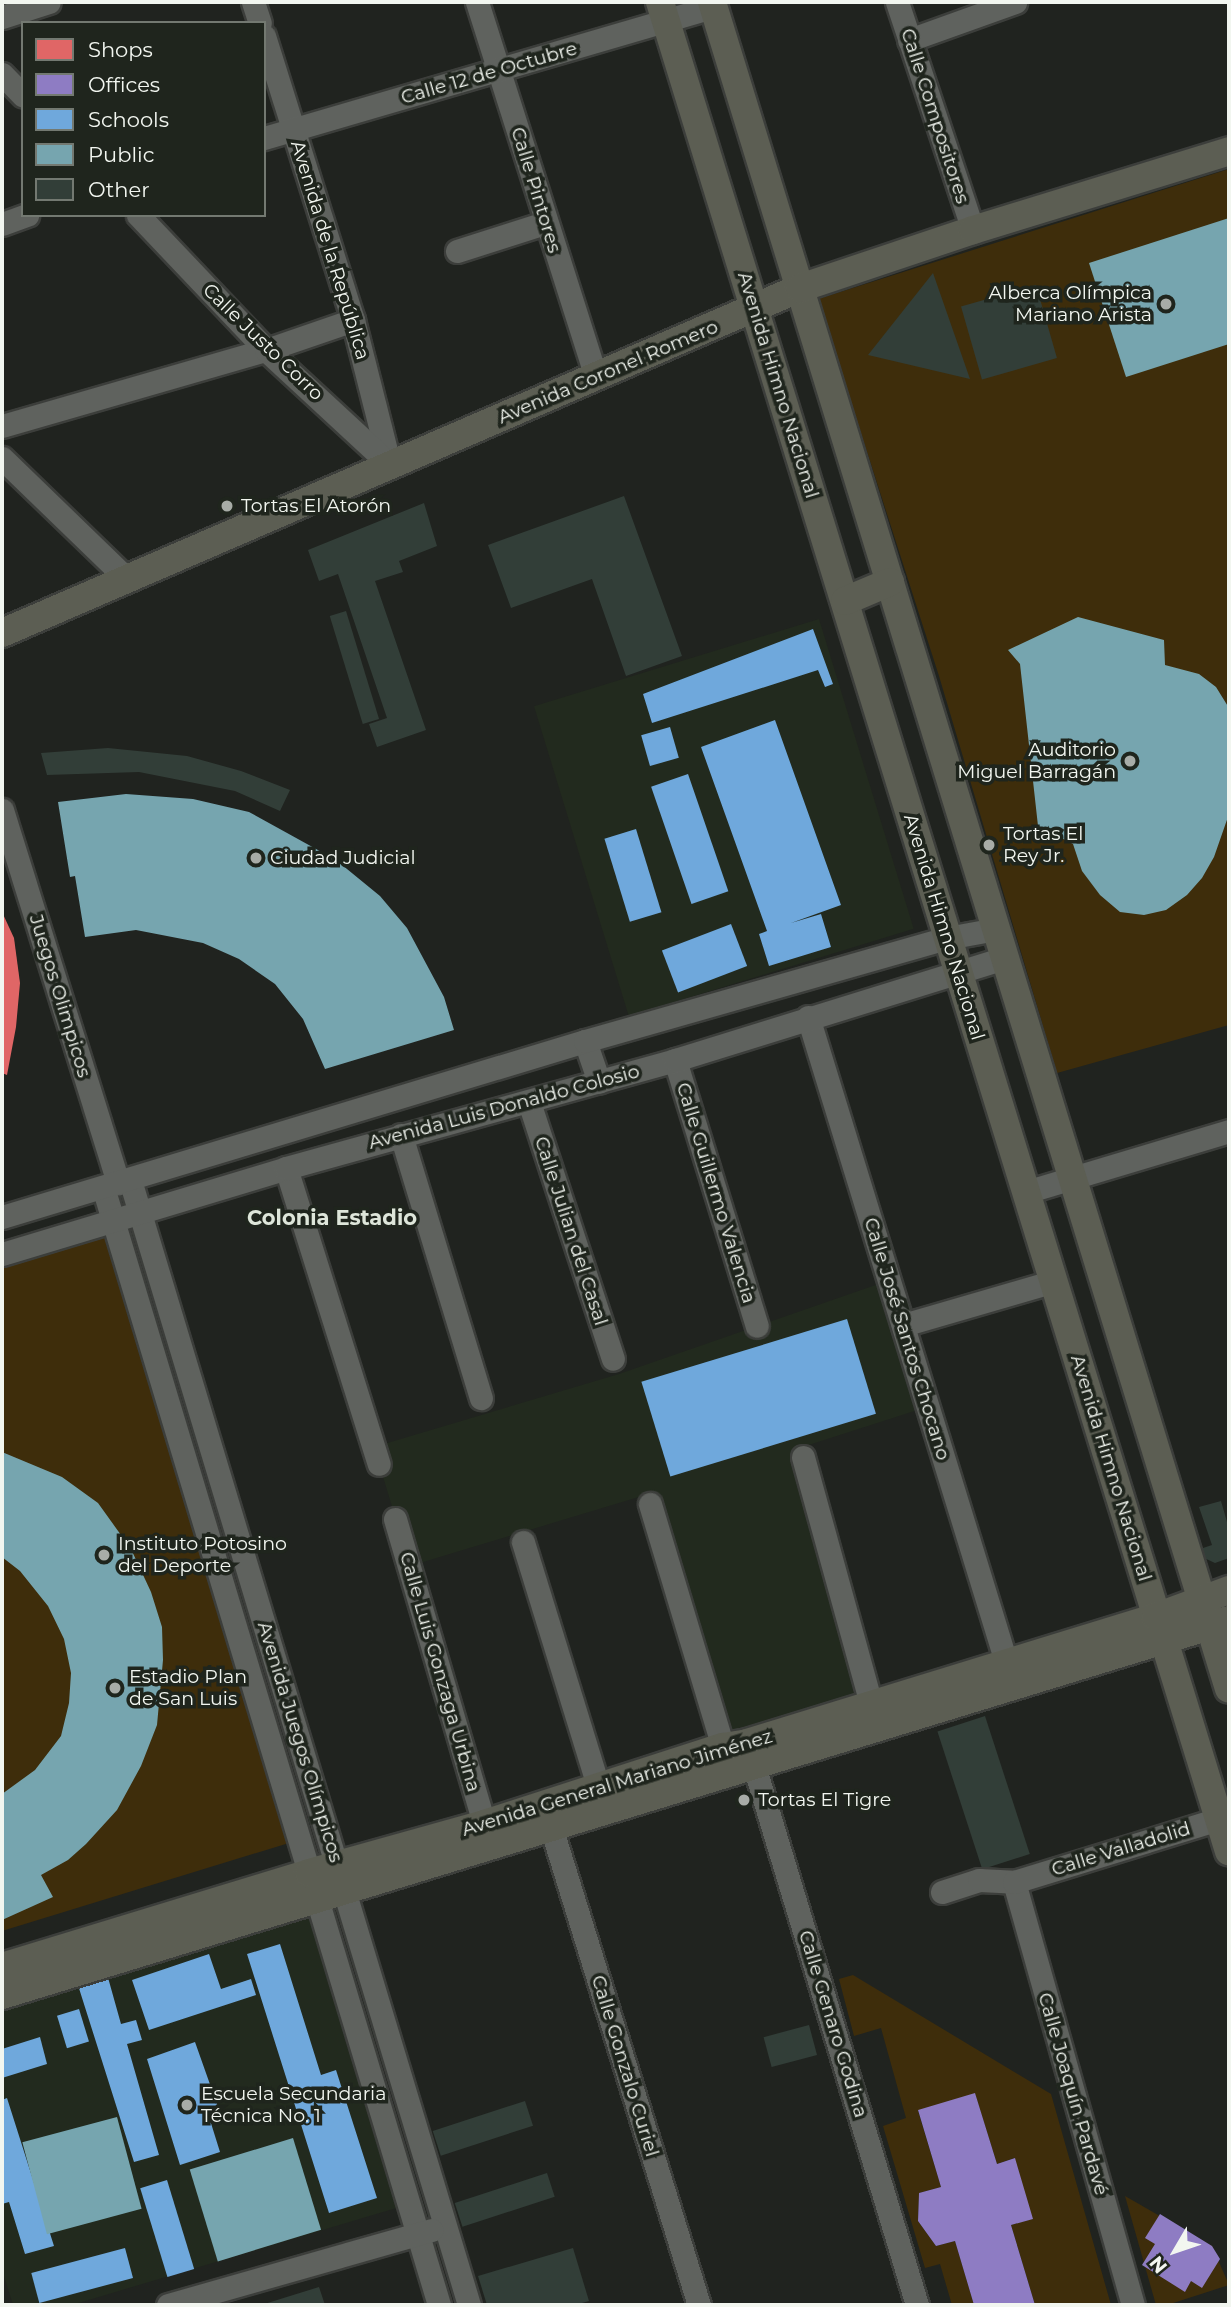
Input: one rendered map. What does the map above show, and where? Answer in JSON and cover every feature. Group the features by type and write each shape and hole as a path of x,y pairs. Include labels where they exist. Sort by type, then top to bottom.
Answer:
{"main road":[{"path":"713,4 1072,1177 1213,1615 1229,1689"},
{"name":"Avenida Himno Nacional","path":"663,12 1160,1628 1224,1817 1229,1851"},
{"name":"Avenida Coronel Romero","path":"2,632 800,288 972,230 1229,151"},
{"path":"845,601 890,582"},
{"name":"Avenida General Mariano Jiménez","path":"2,1967 340,1878 551,1827 742,1751 872,1704 1006,1662 1213,1615 1229,1590"},
{"name":"Avenida General Mariano Jiménez","path":"340,1878 484,1824 598,1786 742,1751 1160,1628"},
{"name":"Avenida General Mariano Jiménez","path":"2,1995 313,1886"}],"street":[{"path":"2,17 49,2"},
{"path":"253,2 259,21"},
{"name":"Calle Pintores","path":"477,2 596,377"},
{"name":"Calle Compositores","path":"897,2 972,230"},
{"path":"909,40 1015,2"},
{"name":"Calle 12 de Octubre","path":"266,137 498,70 663,12 713,4"},
{"name":"Avenida de la República","path":"266,42 353,320 390,466"},
{"path":"2,74 21,94"},
{"path":"2,224 21,217"},
{"name":"Calle Justo Corro","path":"140,217 266,350 390,466"},
{"path":"457,251 545,223"},
{"path":"2,426 266,350 353,320"},
{"path":"2,458 127,579"},
{"name":"Juegos Olimpicos","path":"2,810 117,1183"},
{"name":"Avenida Luis Donaldo Colosio","path":"2,1217 585,1041 947,938 996,929"},
{"name":"Avenida Luis Donaldo Colosio","path":"2,1254 286,1168 675,1060 1005,958"},
{"name":"Calle José Santos Chocano","path":"808,1017 1006,1662"},
{"path":"585,1041 599,1082"},
{"name":"Calle Guillermo Valencia","path":"675,1060 757,1326"},
{"name":"Calle Julian del Casal","path":"528,1102 613,1359"},
{"path":"1026,1192 1229,1131"},
{"path":"401,1135 481,1398"},
{"path":"286,1168 379,1464"},
{"name":"Avenida Juegos Olímpicos","path":"117,1183 139,1211 469,2305"},
{"name":"Avenida Juegos Olímpicos","path":"117,1183 113,1219 439,2305"},
{"path":"901,1317 1054,1281"},
{"path":"803,1457 872,1704"},
{"path":"650,1504 742,1751"},
{"name":"Calle Luis Gonzaga Urbina","path":"395,1519 484,1824"},
{"path":"523,1542 598,1786"},
{"name":"Calle Genaro Godina","path":"742,1751 917,2305"},
{"name":"Calle Valladolid","path":"1014,1882 1224,1817"},
{"name":"Calle Gonzalo Curiel","path":"551,1827 699,2305"},
{"path":"942,1892 979,1880 1014,1882"},
{"name":"Calle Joaquín Pardavé","path":"1014,1882 1133,2305"},
{"path":"168,2305 445,2226"}],"shaded area":[{"path":"1229,169 1229,1025 1057,1073 939,676 818,299"},
{"path":"819,619 914,929 629,1016 534,706"},
{"name":"Instituto Potosino del Deporte","path":"113,1233 289,1843 2,1931 2,1268"},
{"path":"890,1280 927,1407 793,1450 861,1694 729,1731 652,1493 410,1566 374,1447 619,1374"},
{"name":"Escuela Secundaria Técnica No. 1","path":"313,1911 403,2206 72,2305 13,2305 2,2270 2,2005"},
{"path":"853,1975 1051,2094 1111,2305 1035,2305 1011,2225 1032,2219 1014,2158 997,2164 975,2094 918,2111 941,2187 919,2193 918,2221 936,2246 955,2241 974,2305 952,2305 940,2264 925,2268 883,2126 906,2118 881,2028 854,2036 839,1979"},
{"path":"1125,2196 1212,2246 1229,2285 1167,2305 1156,2305"}],"building: Shops":[{"path":"2,912 14,938 20,983 16,1027 7,1075 2,1073"}],"building: Offices":[{"path":"975,2093 997,2164 1015,2158 1033,2219 1011,2225 1035,2305 974,2305 955,2241 936,2246 918,2221 919,2193 941,2187 918,2110"},
{"path":"1160,2214 1212,2246 1220,2259 1202,2288 1191,2281 1185,2292 1142,2265 1155,2244 1145,2238"}],"building: Schools":[{"path":"813,629 833,684 825,687 818,670 652,723 643,694"},
{"path":"775,720 841,905 791,923 821,914 831,947 769,966 759,934 767,931 701,747"},
{"path":"670,727 679,758 650,766 641,735"},
{"path":"688,774 728,891 691,904 651,787"},
{"path":"636,829 661,912 630,922 604,839"},
{"path":"731,924 747,966 678,993 662,951"},
{"path":"847,1319 876,1414 670,1477 641,1382"},
{"path":"280,1944 321,2075 336,2070 377,2198 329,2213 247,1954"},
{"path":"209,1954 221,1989 251,1979 256,1995 149,2030 132,1980"},
{"path":"107,1974 121,2024 136,2020 142,2040 127,2044 159,2155 134,2162 77,1982"},
{"path":"79,2009 89,2042 67,2048 57,2016"},
{"path":"40,2037 47,2064 2,2078 2,2049"},
{"path":"195,2042 218,2107 210,2120 220,2152 180,2165 147,2059"},
{"path":"7,2098 54,2246 25,2254 9,2202 2,2204 2,2100"},
{"path":"167,2180 194,2269 167,2277 140,2188"},
{"path":"125,2248 133,2278 39,2303 31,2273"}],"building: Public":[{"name":"Alberca Olímpica Mariano Arista","path":"1229,218 1229,344 1126,377 1089,263"},
{"name":"Auditorio Miguel Barragán","path":"1078,617 1164,640 1165,665 1199,674 1216,687 1229,708 1229,814 1214,857 1202,878 1187,895 1166,910 1144,915 1120,912 1100,895 1082,871 1073,844 1038,826 1020,664 1008,650"},
{"path":"126,794 193,799 249,812 336,860 380,896 407,928 444,997 454,1030 325,1069 303,1019 275,984 239,959 203,943 136,930 85,937 75,876 70,877 58,802"},
{"name":"Estadio Plan de San Luis","path":"2,1452 62,1477 98,1503 131,1549 151,1592 162,1627 163,1660 157,1725 141,1766 117,1810 68,1860 41,1875 53,1897 2,1920 2,1794 35,1770 61,1736 69,1703 71,1673 64,1639 48,1606 20,1571 2,1557"},
{"path":"117,2117 142,2209 47,2234 22,2142"},
{"path":"293,2138 321,2230 218,2261 190,2170"}],"building: Other":[{"path":"933,273 970,379 868,355"},
{"path":"1036,285 1057,358 982,380 961,306"},
{"path":"624,496 682,656 626,676 592,579 511,608 488,545"},
{"path":"424,503 437,546 399,561 403,572 375,581 426,730 377,747 369,724 387,718 338,574 319,581 308,550"},
{"path":"346,611 379,719 363,724 330,616"},
{"path":"108,748 187,756 241,771 290,790 280,811 235,791 139,772 47,775 41,753"},
{"path":"1221,1501 1229,1529 1229,1558 1215,1563 1202,1557 1200,1549 1212,1545 1199,1507"},
{"path":"985,1716 1030,1854 982,1869 937,1731"},
{"path":"809,2025 817,2055 772,2067 764,2037"},
{"path":"525,2101 533,2126 441,2156 433,2131"},
{"path":"547,2173 555,2197 462,2227 455,2203"},
{"path":"573,2248 589,2301 575,2305 487,2305 478,2276"},
{"path":"319,2287 325,2305 261,2305"}],"place":[{"name":"Alberca Olímpica Mariano Arista","path":"1166,304"},
{"name":"Tortas El Atorón","path":"227,506"},
{"name":"Auditorio Miguel Barragán","path":"1130,761"},
{"name":"Tortas El Rey Jr.","path":"989,845"},
{"name":"Ciudad Judicial","path":"256,858"},
{"name":"Instituto Potosino del Deporte","path":"104,1555"},
{"name":"Estadio Plan de San Luis","path":"115,1688"},
{"name":"Tortas El Tigre","path":"744,1800"},
{"name":"Escuela Secundaria Técnica No. 1","path":"187,2105"}],"district":[{"name":"Colonia Estadio","path":"332,1218"}]}
